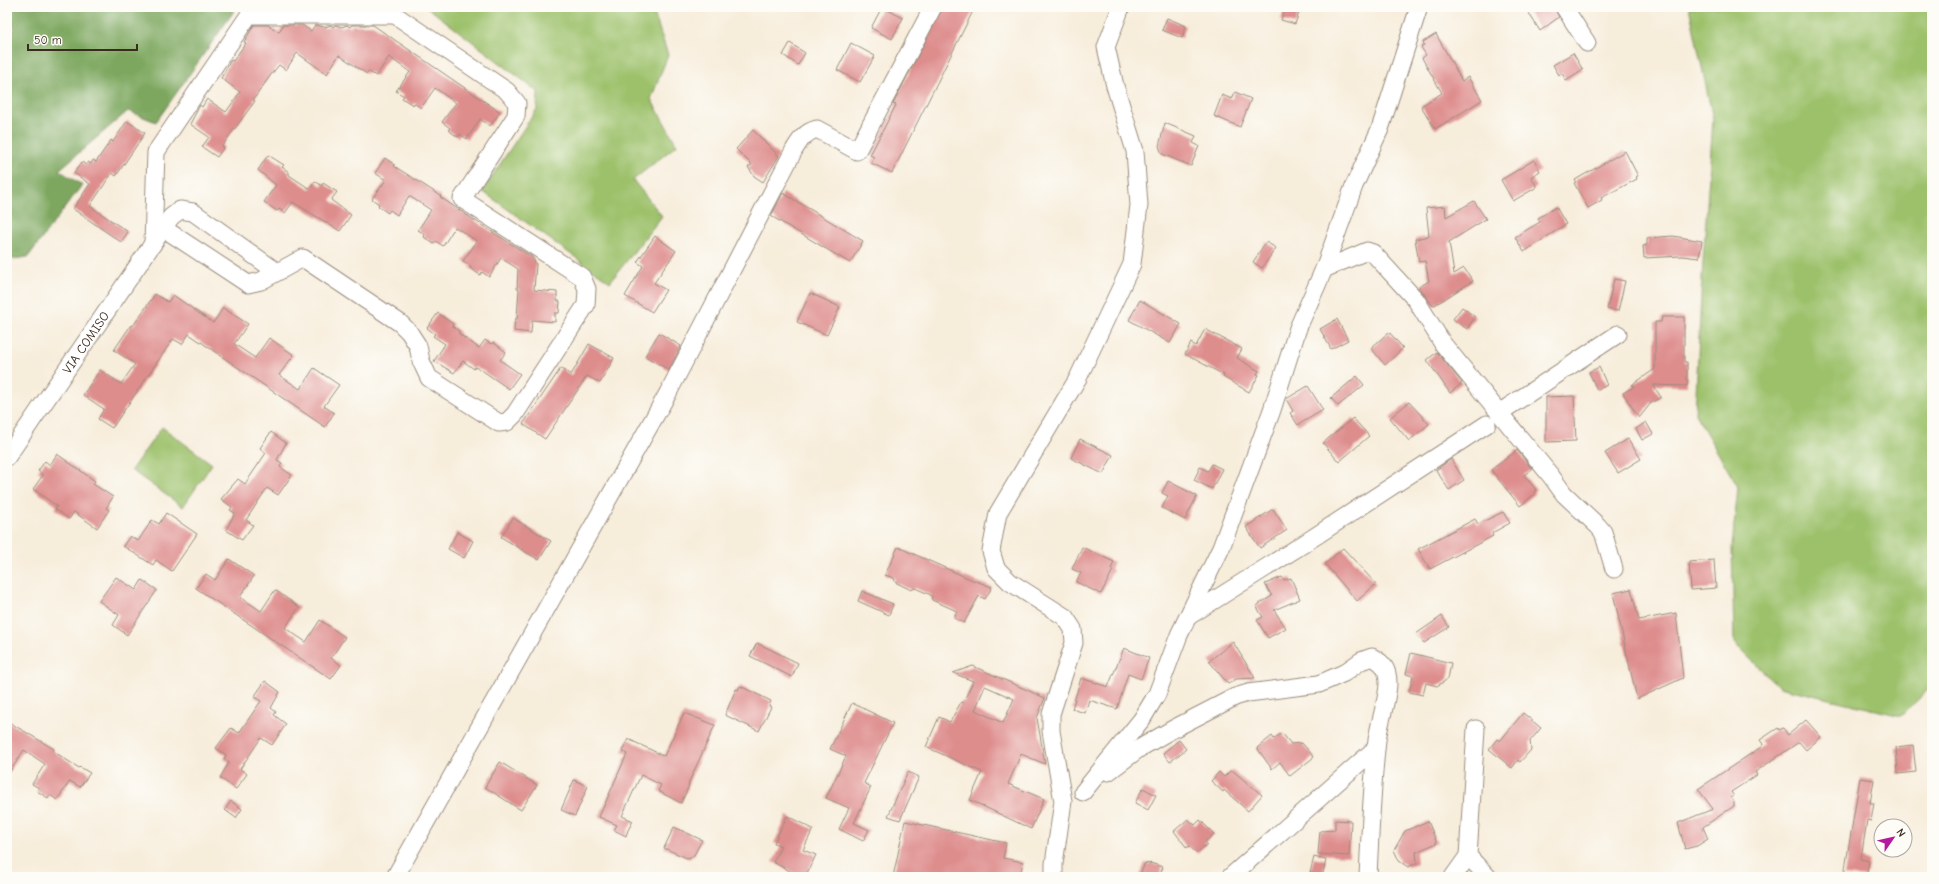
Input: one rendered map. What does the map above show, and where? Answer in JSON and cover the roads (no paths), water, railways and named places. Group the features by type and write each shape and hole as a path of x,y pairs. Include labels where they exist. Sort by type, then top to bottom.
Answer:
{"street":[{"path":"395,877 668,393 802,137 810,131 817,129 857,151 932,7"},
{"path":"1054,877 1054,864 1063,801 1051,731 1051,714 1074,643 1073,629 1065,617 1005,577 996,568 991,551 998,513 1078,378 1132,264 1139,206 1135,151 1114,86 1106,47 1121,7"},
{"path":"1083,792 1142,719 1157,694 1188,616 1221,548 1272,410 1298,328 1324,269 1354,186 1380,128 1420,7"},
{"path":"1564,7 1587,43"},
{"path":"153,244 156,152 249,14 395,16 507,91 517,103 516,116 462,199 582,278 588,289 586,305 515,414 507,422 499,423 429,378 421,361 418,346 409,332 400,323 303,258 261,281 248,284 163,228"},
{"name":"VIA COMISO","path":"7,456 163,228 171,217 180,210 193,212 277,272"},
{"path":"1324,269 1367,251 1373,253 1416,300 1431,322 1443,344 1493,419 1564,494 1603,532 1614,569"},
{"path":"1188,616 1306,543 1618,334"},
{"path":"1062,810 1140,748 1235,697 1248,693 1319,684 1344,673 1361,661 1372,657 1380,661 1386,668 1388,684 1376,748 1368,877"},
{"path":"1453,877 1468,856 1476,729"},
{"path":"1230,877 1376,748"},
{"path":"1468,856 1488,877"}]}
